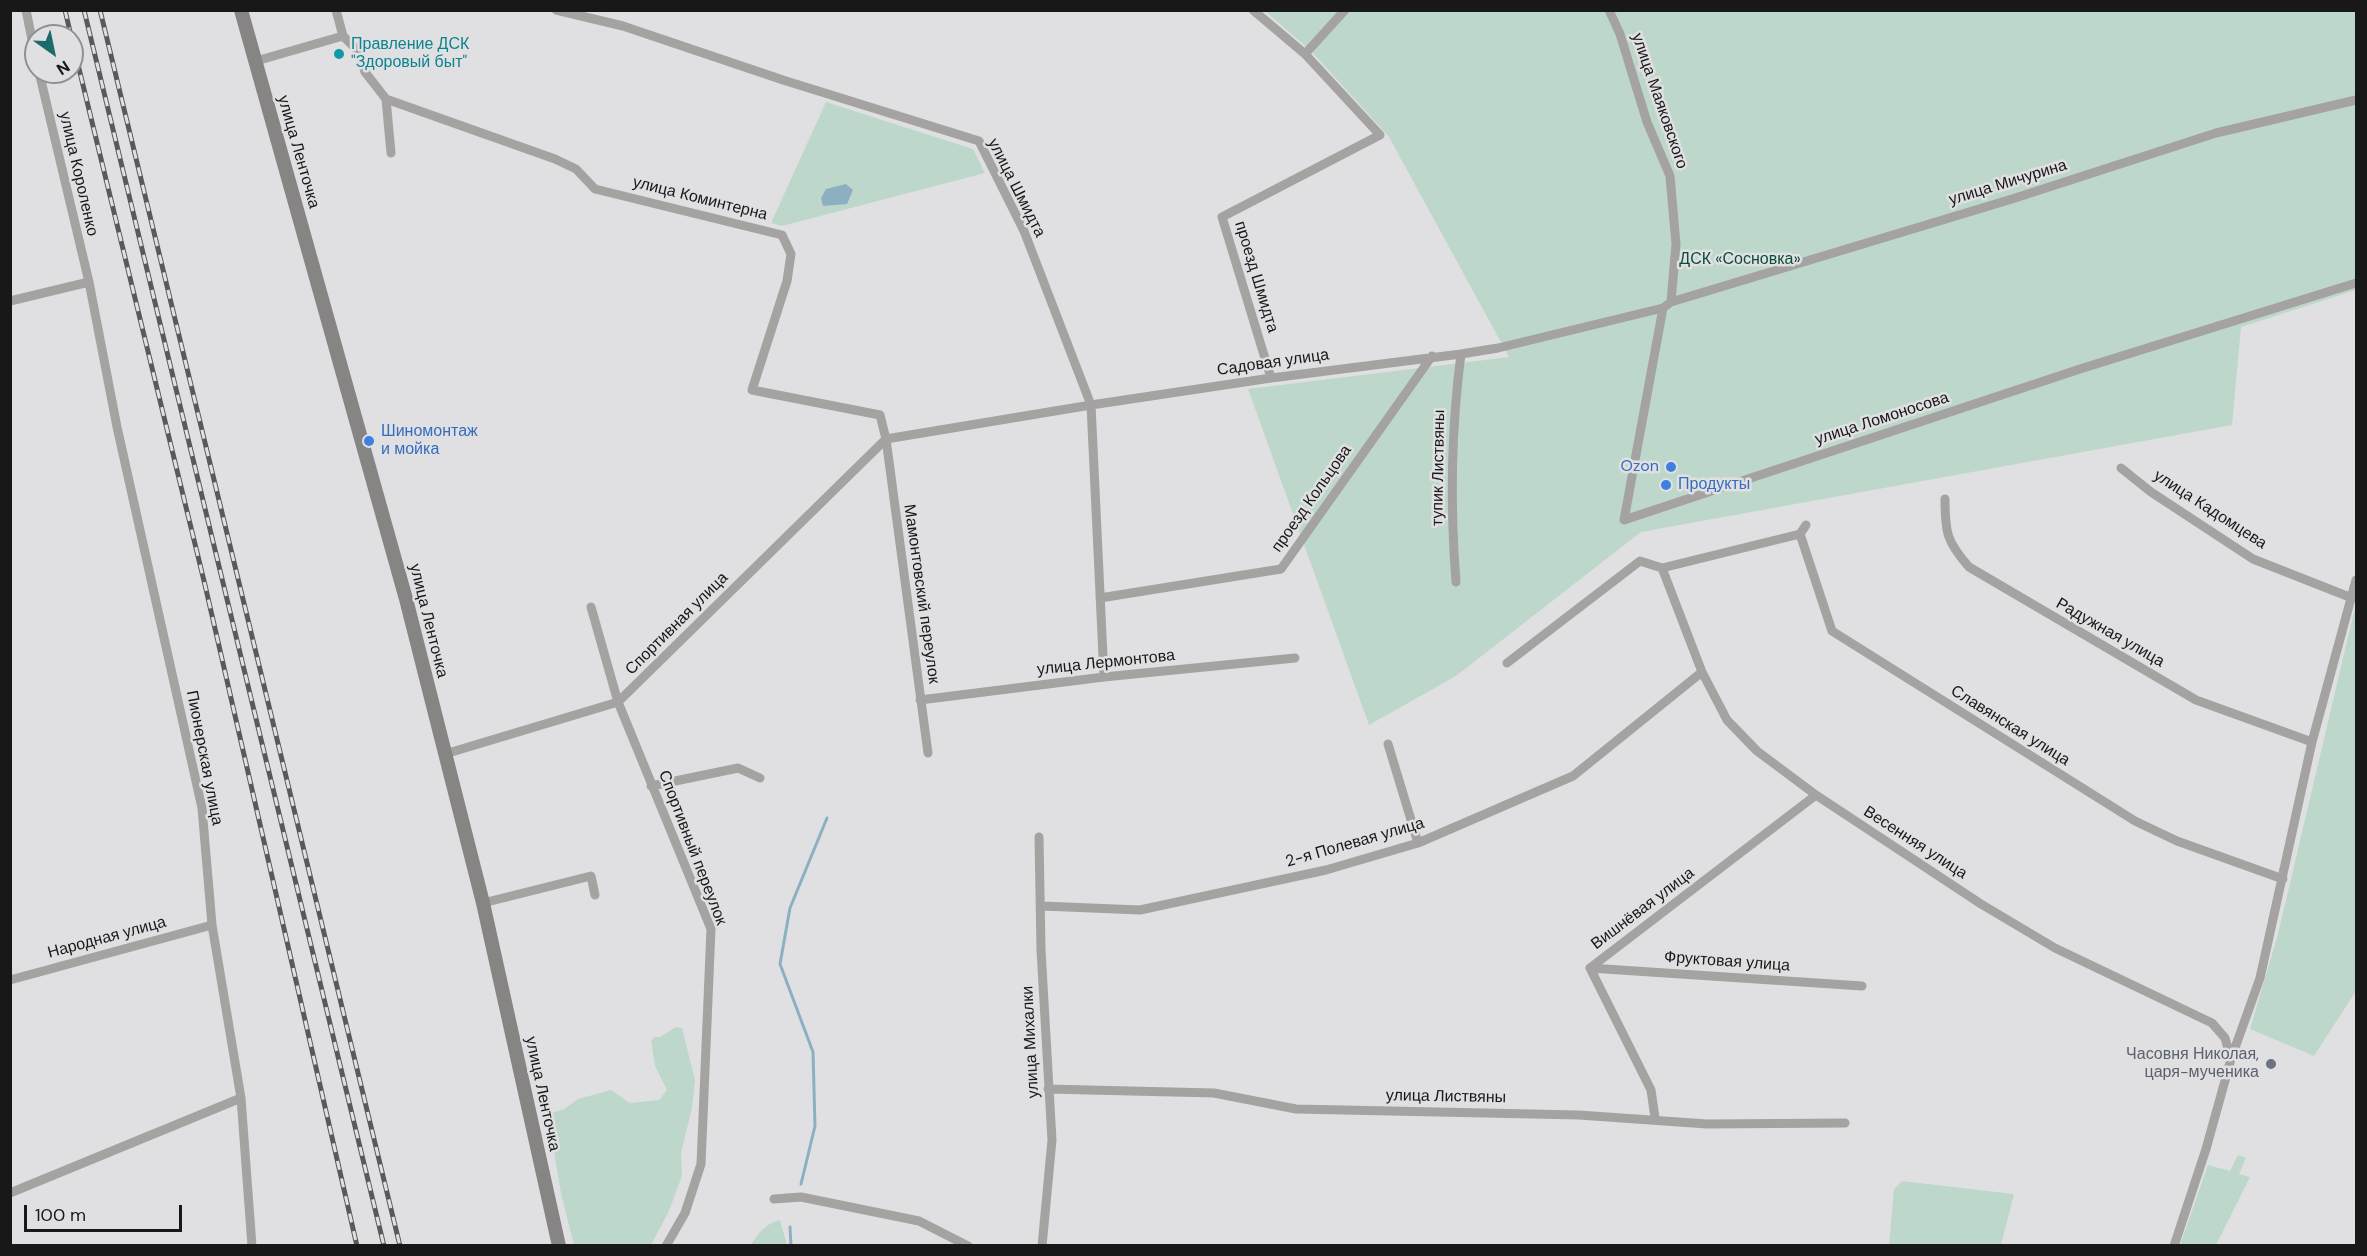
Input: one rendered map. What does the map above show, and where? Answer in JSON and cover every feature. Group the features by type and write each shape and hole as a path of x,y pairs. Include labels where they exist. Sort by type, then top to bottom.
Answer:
{"main road":[{"name":"улица Ленточка","path":"242,10 406,599 483,903 559,1245"}],"street":[{"path":"336,10 343,36 359,52 365,72 386,99 391,153"},
{"name":"улица Шмидта","path":"556,10 623,26 783,80 979,141 1024,231 1091,405 1104,677"},
{"path":"1253,10 1305,54 1345,10"},
{"name":"улица Маяковского","path":"1609,10 1620,34 1647,122 1670,176 1676,244 1667,305"},
{"path":"256,61 343,36"},
{"name":"проезд Шмидта","path":"1271,378 1222,217 1380,135 1305,54"},
{"name":"улица Короленко","path":"42,84 88,282"},
{"name":"улица Коминтерна","path":"386,99 555,159 576,169 595,189 782,235 791,254 787,281 752,390 880,415 886,439"},
{"name":"улица Мичурина","path":"1667,305 2216,133 2356,100"},
{"path":"10,300 88,282"},
{"name":"Пионерская улица","path":"88,282 117,427 202,808 212,925 241,1098 252,1245"},
{"name":"улица Ломоносова","path":"1667,305 1624,520 2087,367 2356,284"},
{"name":"Садовая улица","path":"886,439 1271,378 1498,348 1667,305"},
{"name":"тупик Листвяны","path":"1456,582 1451,520 1455,397 1461,354"},
{"name":"проезд Кольцова","path":"1100,598 1281,569 1432,356"},
{"name":"Спортивная улица","path":"445,754 618,702 886,439"},
{"name":"Мамонтовский переулок","path":"886,439 928,753"},
{"name":"улица Кадомцева","path":"2121,468 2151,492 2253,559 2352,598"},
{"name":"Радужная улица","path":"1945,499 1945,528 1954,549 1969,567 2196,700 2312,742"},
{"path":"1507,663 1640,561 1662,568 1800,534 1806,525"},
{"name":"Славянская улица","path":"1800,534 1832,631 2135,821 2177,841 2283,879"},
{"name":"Весенняя улица","path":"1662,568 1702,672 1726,720 1757,752 1816,795 1981,904 2055,948 2212,1023 2225,1038 2231,1059"},
{"path":"2174,1245 2206,1149 2231,1059 2260,978 2312,742 2356,580"},
{"name":"Спортивный переулок","path":"591,607 618,702 711,929 700,1164 685,1213 666,1245"},
{"name":"улица Лермонтова","path":"920,700 1104,677 1295,658"},
{"name":"2-я Полевая улица","path":"1042,906 1140,910 1326,870 1418,843 1573,776 1702,672"},
{"path":"1388,744 1418,843"},
{"path":"651,786 738,768 760,778"},
{"name":"Вишнёвая улица","path":"1655,1119 1652,1090 1590,968 1816,795"},
{"name":"улица Михалки","path":"1039,837 1041,950 1052,1140 1042,1245"},
{"path":"483,903 591,876 595,895"},
{"name":"Народная улица","path":"10,980 212,925"},
{"name":"Фруктовая улица","path":"1590,968 1862,986"},
{"name":"улица Листвяны","path":"1048,1089 1214,1093 1296,1109 1533,1114 1655,1119 1707,1124 1845,1123"},
{"path":"10,1193 241,1098"},
{"path":"774,1199 801,1197 919,1221 968,1245"}],"green space":[{"name":"ДСК «Сосновка»","path":"1265,11 2356,11 2356,290 2241,327 2232,425 1641,532 1456,676 1369,725 1248,389 1509,357 1389,137 1311,51"},
{"path":"826,102 973,149 985,173 782,226 771,223"},
{"path":"2356,603 2356,991 2314,1056 2250,1029 2278,934"},
{"path":"676,1027 682,1028 695,1080 692,1108 681,1153 682,1176 669,1211 651,1245 574,1245 561,1194 548,1114 564,1109 578,1099 611,1090 630,1103 659,1100 667,1090 655,1066 651,1041"},
{"path":"2238,1155 2246,1158 2239,1174 2250,1177 2216,1245 2180,1245 2208,1165 2230,1171"},
{"path":"1902,1181 2014,1194 2001,1245 1889,1245 1894,1189"},
{"path":"780,1220 787,1245 751,1245 763,1229"}],"water":[{"path":"846,184 853,190 847,204 823,206 821,198 826,189"}],"waterway":[{"path":"801,1184 815,1126 813,1052 780,964 790,908 827,818"},
{"path":"790,1227 791,1246"}],"railway":[{"path":"65,10 68,24"},
{"path":"84,10 384,1246"},
{"path":"100,10 400,1246"},
{"path":"83,84 205,585 357,1246"}],"place":[{"name":"Правление ДСК \"Здоровый быт\"","path":"339,54"},
{"name":"Шиномонтаж и мойка","path":"369,441"},
{"name":"Ozon","path":"1671,467"},
{"name":"Продукты","path":"1666,485"},
{"name":"Часовня Николая, царя-мученика","path":"2271,1064"}]}
